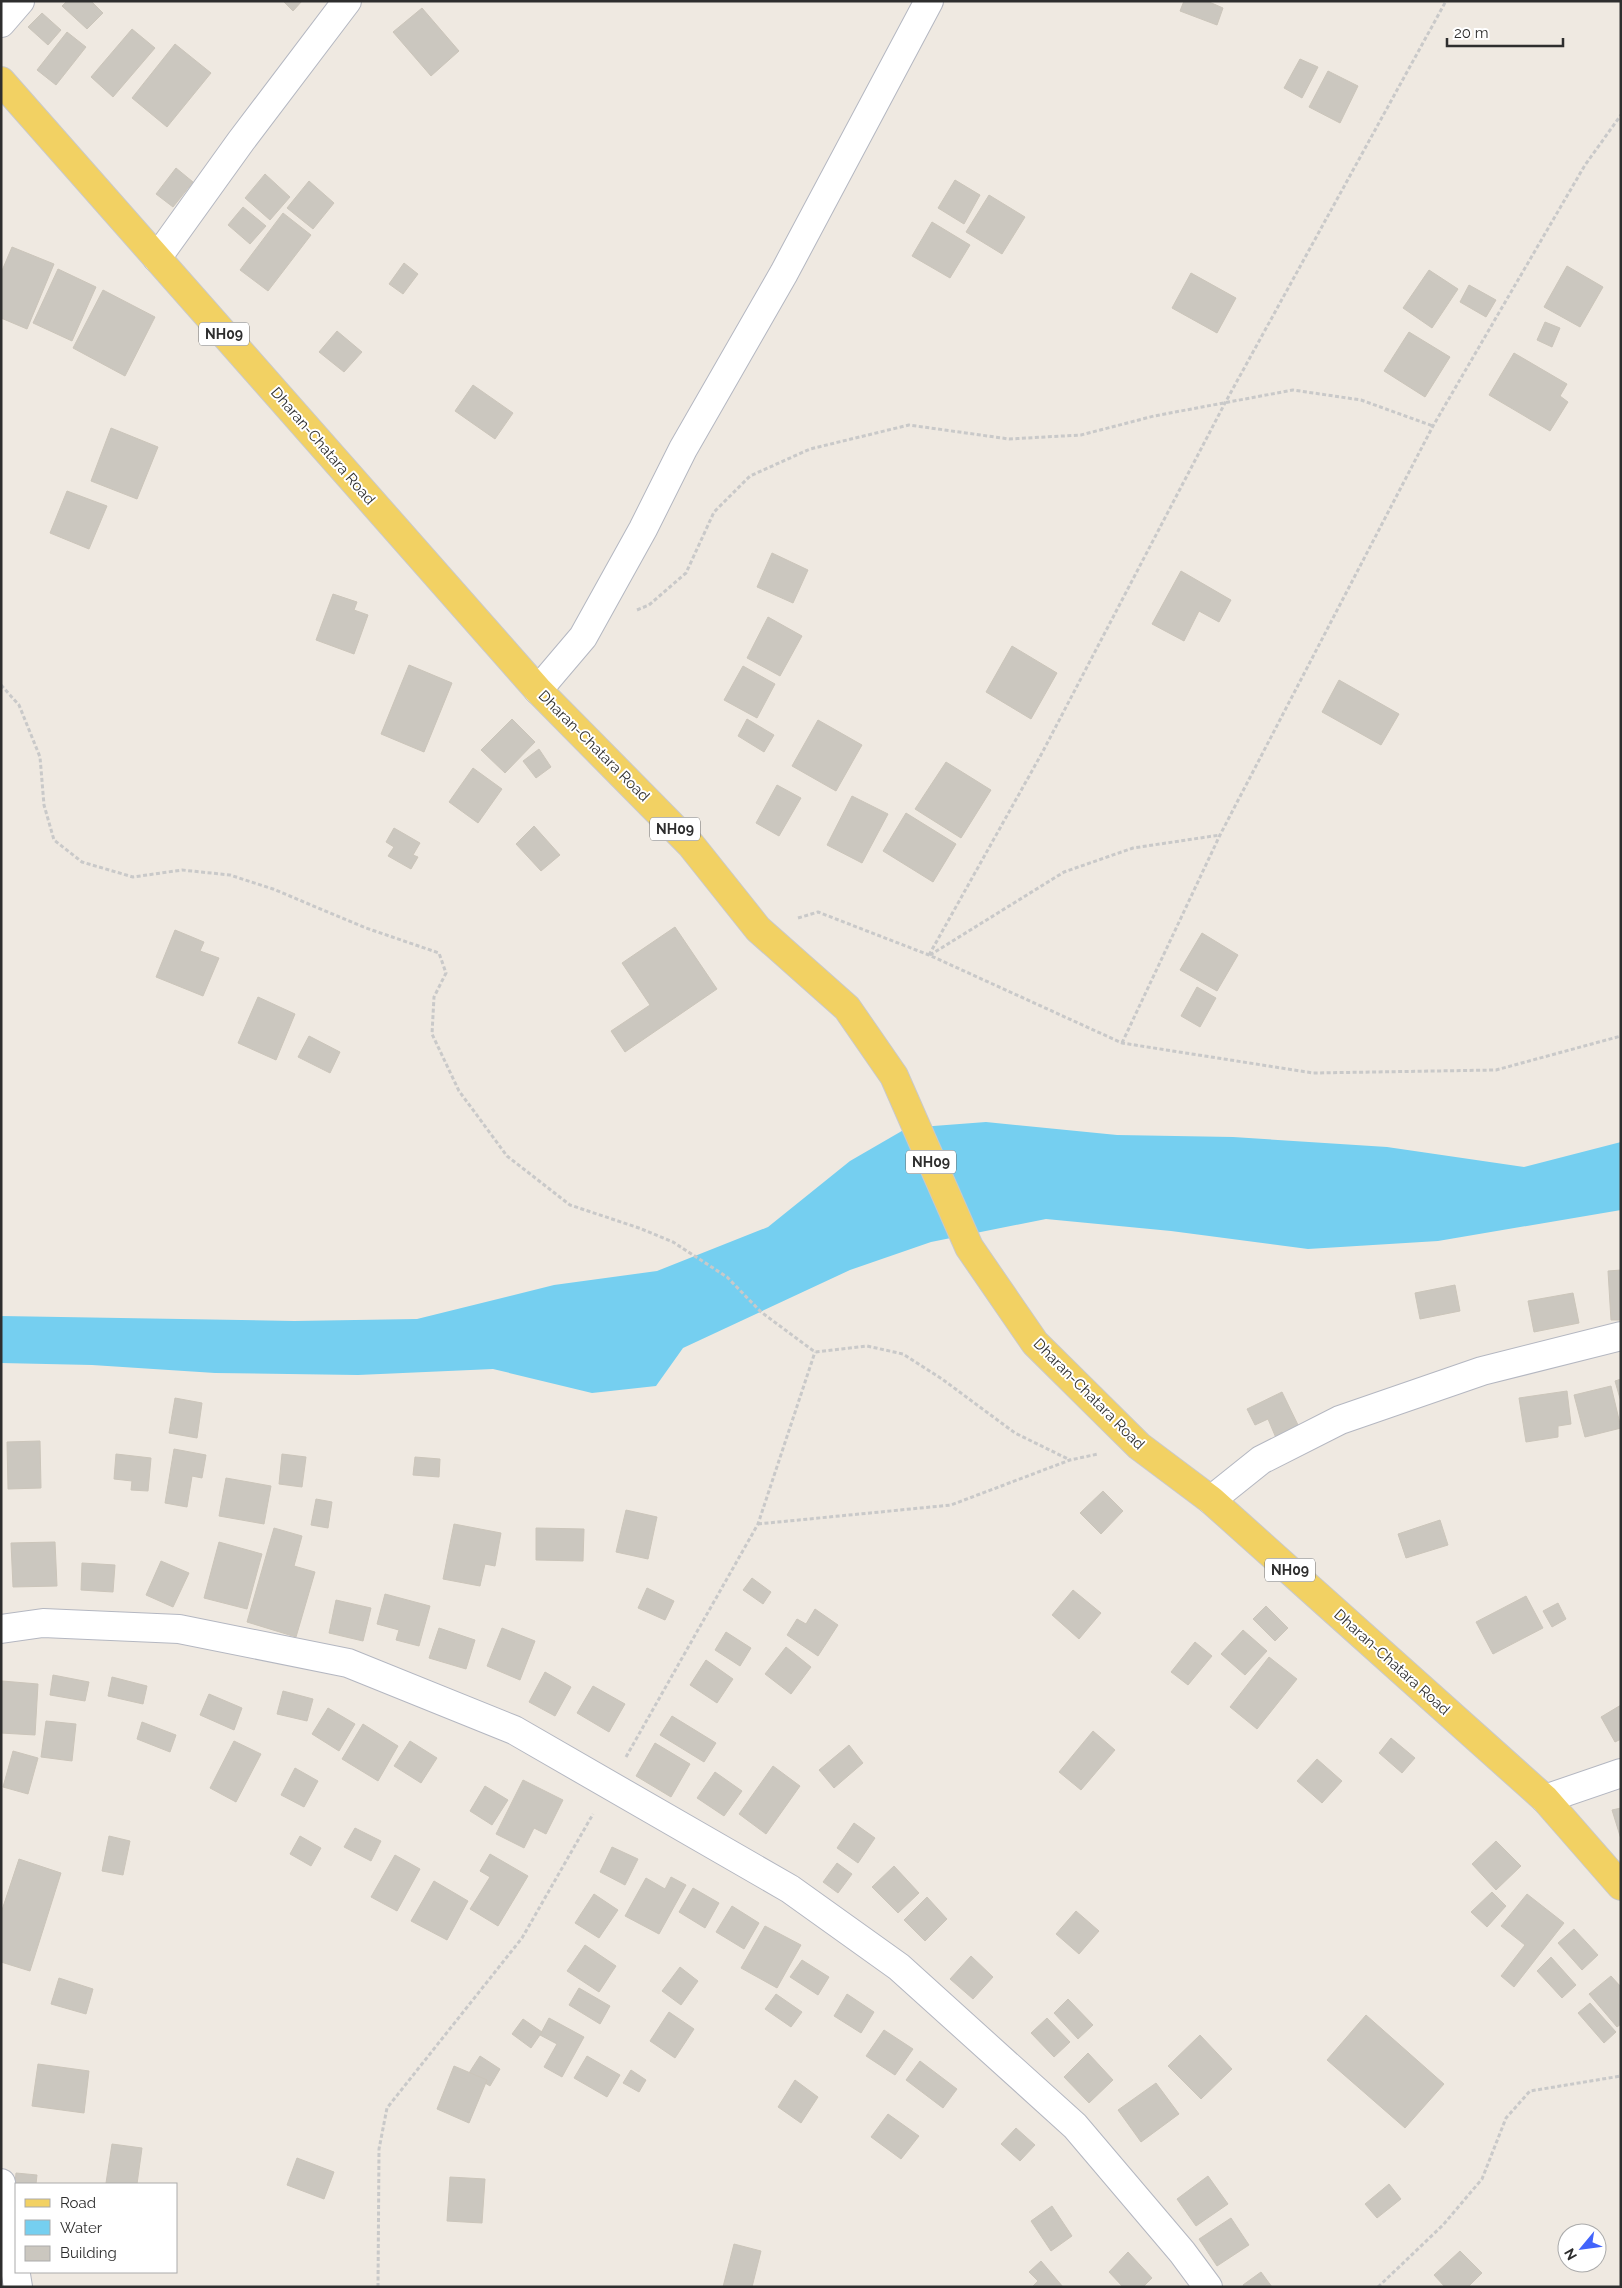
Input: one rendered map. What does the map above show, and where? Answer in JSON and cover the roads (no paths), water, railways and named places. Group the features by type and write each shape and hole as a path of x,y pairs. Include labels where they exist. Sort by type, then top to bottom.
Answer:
{"main road":[{"name":"Dharan-Chatara Road","path":"1,81 538,690 691,845 758,929 847,1008 894,1076 969,1247 1035,1343 1139,1446 1211,1500 1545,1799 1621,1886"}],"street":[{"path":"1,23 20,1"},
{"path":"157,258 241,141 347,1"},
{"path":"538,690 583,637 683,450 784,273 929,1"},
{"path":"1211,1500 1261,1460 1340,1420 1482,1370 1621,1336"},
{"path":"1,1628 43,1623 178,1629 348,1663 514,1730 790,1889 898,1967 1074,2126 1182,2252 1208,2287"},
{"path":"1545,1799 1621,1773"},
{"path":"1,2183 15,2269"},
{"path":"16,2273 18,2287"}],"water":[{"path":"986,1122 1117,1135 1233,1137 1387,1147 1524,1167 1621,1142 1621,1210 1438,1241 1308,1249 1171,1231 1046,1219 931,1242 850,1270 683,1348 656,1386 592,1393 493,1369 358,1375 215,1373 92,1365 1,1363 1,1316 294,1321 417,1319 554,1285 657,1271 768,1227 850,1161 907,1128"}]}
